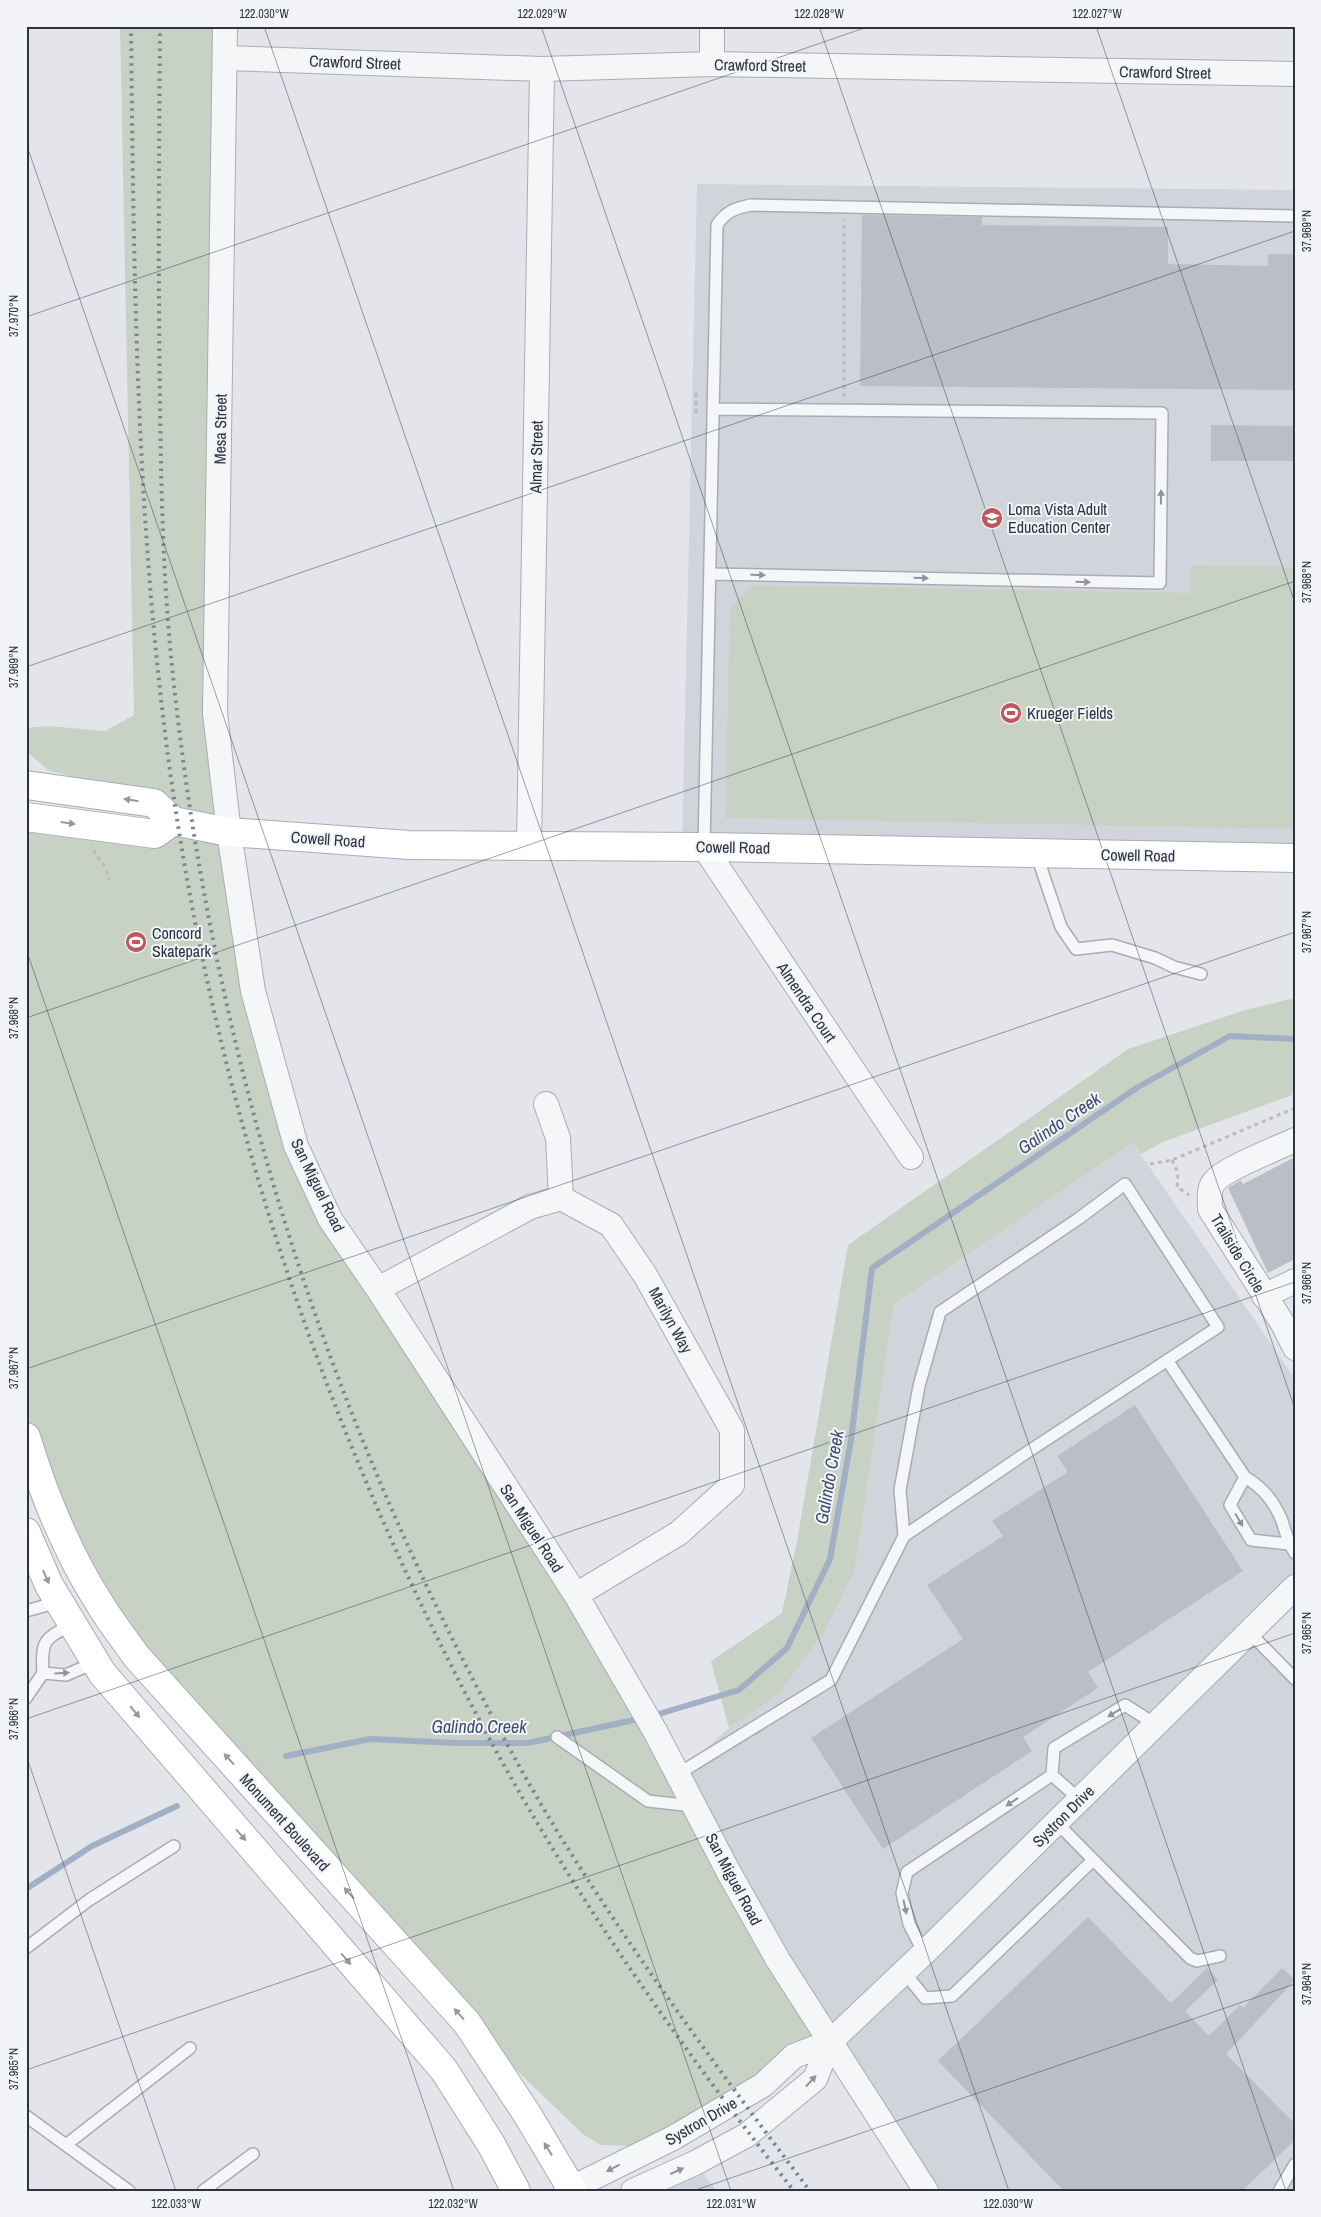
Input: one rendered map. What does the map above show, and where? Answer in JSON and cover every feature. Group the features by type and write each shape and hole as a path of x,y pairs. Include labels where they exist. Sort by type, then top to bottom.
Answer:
{"main road":[{"path":"26,784 154,803 173,821 154,834 26,817"},
{"name":"Cowell Road","path":"173,821 229,832 409,845 704,847 1295,858"},
{"name":"Monument Boulevard","path":"26,1437 38,1477 77,1562 103,1608 136,1656 467,2023 527,2114 570,2189"},
{"path":"26,1532 49,1584 108,1680 444,2070 491,2144 516,2191"}],"street":[{"name":"Mesa Street","path":"225,26 215,713 229,832"},
{"path":"712,26 712,64"},
{"name":"Crawford Street","path":"225,58 542,69 712,64 1295,74"},
{"name":"Almar Street","path":"530,845 542,69"},
{"name":"San Miguel Road","path":"229,832 253,991 296,1146 330,1219 378,1289 576,1595 655,1731 728,1871 769,1944 926,2191"},
{"name":"Almendra Court","path":"704,847 911,1157"},
{"path":"378,1289 530,1207 561,1198 558,1138 546,1104"},
{"name":"Trailside Circle","path":"1295,1140 1230,1171 1213,1182 1210,1196 1210,1209 1283,1324 1295,1348"},
{"name":"Marilyn Way","path":"561,1198 611,1225 645,1275 732,1430 732,1485 679,1533 576,1595"},
{"path":"1264,1296 1295,1281"},
{"name":"Systron Drive","path":"570,2189 673,2138 763,2085 794,2056 830,2042 1057,1823 1295,1587"},
{"name":"Systron Drive","path":"633,2191 695,2163 747,2135 815,2079 830,2042"}],"lane":[{"path":"704,847 717,225 722,216 736,208 751,205 1295,216"},
{"path":"710,574 1160,583 1162,413 713,409"},
{"path":"1036,853 1061,926 1076,948 1112,945 1155,958 1174,967 1201,974"},
{"path":"678,1774 831,1680 904,1536 1218,1326 1125,1184 1078,1219 940,1312 919,1386 900,1490 904,1536"},
{"path":"1167,1360 1245,1477 1260,1487 1272,1500 1282,1521 1291,1549"},
{"path":"1245,1477 1230,1505 1251,1540 1291,1549"},
{"path":"26,1611 59,1601"},
{"path":"26,1698 43,1673 42,1649 46,1642 50,1636 73,1624"},
{"path":"1249,1632 1295,1680"},
{"path":"43,1673 66,1675 96,1662"},
{"path":"1052,1775 1054,1748 1125,1705 1155,1724"},
{"path":"557,1737 648,1801 695,1806"},
{"path":"1052,1775 1080,1800"},
{"path":"924,1953 909,1924 905,1909 902,1893 907,1872 1052,1775"},
{"path":"1057,1823 1190,1958 1196,1961 1220,1956"},
{"path":"26,1948 89,1900 174,1846"},
{"path":"904,1972 925,1998 952,1996 1093,1860"},
{"path":"67,2144 190,2048"},
{"path":"26,2116 67,2144 128,2191"},
{"path":"203,2191 253,2154"},
{"path":"1279,2191 1295,2164"}],"path":[{"path":"836,395 844,395 844,217"},
{"path":"696,414 696,394 714,394"},
{"path":"102,827 95,854 105,866 109,880"},
{"path":"1150,1164 1172,1160 1295,1108"}],"shaded area":[{"path":"120,26 225,26 215,713 229,832 296,1146 576,1595 830,2042 635,2146 601,2145 584,2135 467,2023 136,1656 26,1437 26,817 173,821 89,782 48,770 26,751 26,728 48,726 105,731 134,715"},
{"name":"Loma Vista Adult Education Center","path":"697,184 1295,190 1295,858 682,847"},
{"name":"Krueger Fields","path":"1191,565 1295,567 1295,829 725,818 730,608 752,585 1190,593"},
{"path":"1295,998 1295,1094 1163,1142 1141,1154 1133,1143 894,1304 855,1569 826,1629 778,1695 729,1728 711,1661 782,1613 797,1541 848,1245 1128,1049 1245,1010"},
{"path":"1133,1143 1295,1379 1295,1586 1249,1632 1295,1679 1295,2191 926,2191 678,1774 729,1728 778,1695 855,1569 894,1304"},
{"path":"695,2163 717,2191 648,2191"}],"building":[{"path":"862,215 982,217 982,225 1168,227 1168,264 1268,266 1268,254 1295,254 1295,390 860,386"},
{"path":"1211,425 1295,426 1295,461 1211,461"},
{"path":"1295,1157 1295,1259 1268,1273 1228,1188 1241,1180 1243,1184"},
{"path":"1135,1405 1243,1571 1088,1672 1098,1688 1023,1737 1032,1751 883,1849 811,1738 963,1639 927,1585 1003,1536 992,1521 1068,1472 1057,1456"},
{"path":"1088,1917 1171,2003 1207,1968 1218,1980 1185,2011 1209,2036 1240,2005 1243,2008 1282,1968 1295,1980 1226,2054 1295,2124 1295,2140 1242,2191 1064,2191 938,2061"}],"waterway":[{"name":"Galindo Creek","path":"652,1716 739,1690 787,1648 830,1559 851,1440 872,1268 1138,1087 1230,1036 1295,1039"},
{"name":"Galindo Creek","path":"286,1756 370,1739 457,1743 528,1743 643,1718"},
{"name":"Galindo Creek","path":"26,1889 92,1846 177,1806"}],"railway":[{"path":"131,26 134,238 141,451 157,663 170,769 186,873 209,989 237,1104 269,1217 307,1329 348,1439 395,1547 445,1653 500,1758 532,1815 601,1926 714,2087 794,2191"},
{"path":"160,26 159,352 161,466 172,666 188,792 209,917 235,1040 267,1163 305,1283 348,1402 396,1519 450,1634 490,1712 562,1839 651,1974 810,2191"}],"place":[{"name":"Loma Vista Adult Education Center","path":"992,518"},
{"name":"Krueger Fields","path":"1011,713"},
{"name":"Concord Skatepark","path":"136,942"}]}
